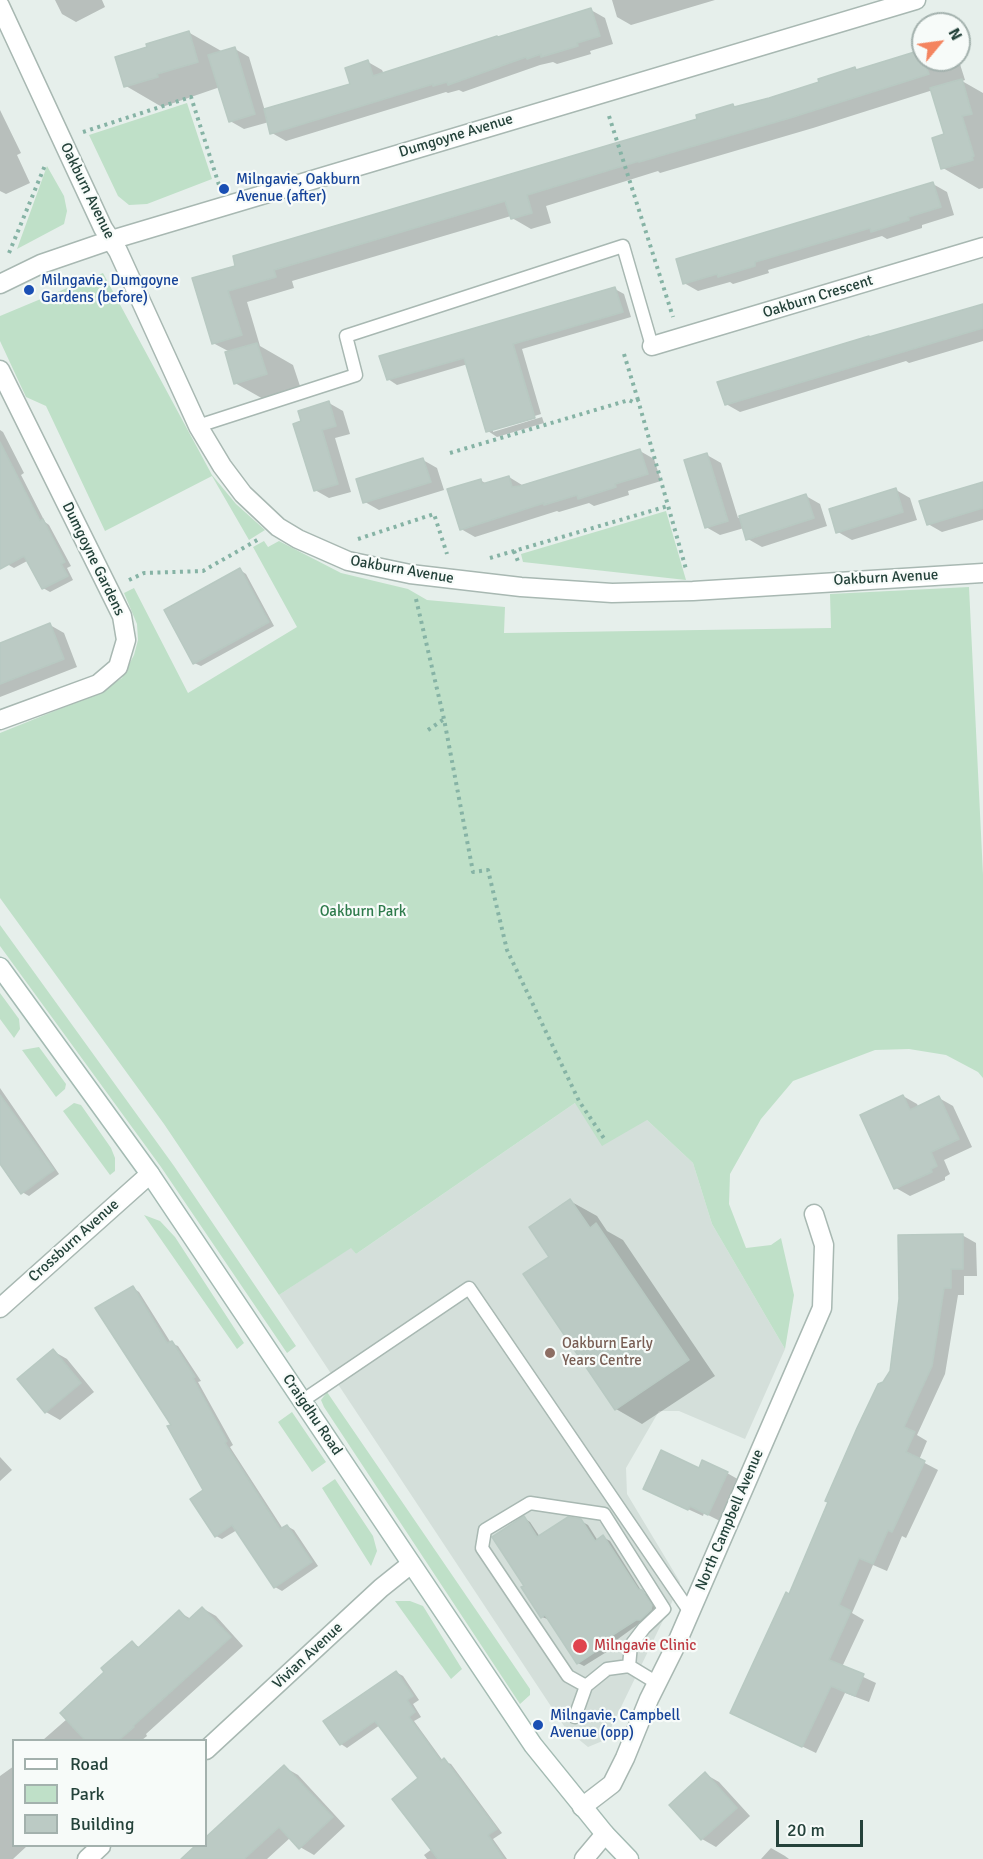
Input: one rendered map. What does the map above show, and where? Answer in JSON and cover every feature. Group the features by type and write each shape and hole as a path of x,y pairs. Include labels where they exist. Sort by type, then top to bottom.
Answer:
{"street":[{"name":"Dumgoyne Avenue","path":"0,284 41,264 111,240 916,0"},
{"name":"Oakburn Avenue","path":"0,6 103,228 118,252 198,426 222,466 243,494 278,527 306,543 348,561 410,574 521,587 612,593 693,591 983,573"},
{"name":"Oakburn Crescent","path":"652,346 983,247"},
{"name":"Dumgoyne Gardens","path":"0,370 122,616 126,640 118,667 98,684 0,720"},
{"name":"Craigdhu Road","path":"0,968 150,1174 533,1745 604,1834 629,1859"},
{"name":"Crossburn Avenue","path":"0,1308 150,1174"},
{"name":"North Campbell Avenue","path":"582,1807 612,1784 690,1612 822,1308 824,1245 814,1214"},
{"name":"Vivian Avenue","path":"207,1749 381,1588 411,1564"},
{"path":"584,1859 604,1834"},
{"path":"87,1859 99,1847"}],"lane":[{"path":"198,426 356,375 346,336 623,246 652,346"},
{"path":"302,1401 469,1288 690,1612"},
{"path":"586,1686 568,1676 482,1548 485,1530 530,1503 604,1514 664,1609 644,1628 631,1646 629,1666"},
{"path":"575,1717 586,1686 607,1669 629,1666 657,1683"}],"path":[{"path":"602,92 650,253 680,338"},
{"path":"9,253 60,135 191,98 226,206"},
{"path":"624,354 686,570"},
{"path":"450,453 629,400 633,402 638,400"},
{"path":"499,555 668,506"},
{"path":"366,536 434,514 446,553"},
{"path":"124,583 144,573 203,570 268,534"},
{"path":"514,551 517,560"},
{"path":"410,574 444,719 473,872 488,870 507,950 579,1101 605,1140"},
{"path":"428,730 444,719"}],"shaded area":[{"name":"Oakburn Early Years Centre","path":"575,1103 647,1120 693,1163 712,1224 785,1349 745,1439 679,1411 659,1411 626,1468 627,1494 680,1582 605,1740 588,1747 566,1729 279,1295 351,1247 356,1254"}],"green space":[{"path":"187,103 212,179 147,204 129,205 118,196 89,135"},
{"path":"47,166 64,196 67,211 64,224 17,249"},
{"path":"103,273 212,475 236,504 265,530 249,540 212,476 105,531 46,406 26,397 0,341 0,316"},
{"path":"666,511 686,580 523,562 521,554"},
{"name":"Oakburn Park","path":"264,541 268,547 279,541 341,573 408,589 427,600 505,607 504,633 831,628 830,594 969,587 983,875 983,1078 978,1072 946,1055 909,1049 875,1050 793,1081 761,1119 730,1174 729,1204 746,1248 771,1245 781,1238 794,1295 785,1349 712,1224 693,1163 647,1120 602,1146 575,1103 356,1254 351,1248 279,1295 164,1124 0,898 0,733 99,693 122,678 134,655 138,640 137,624 124,593 134,588 188,693 297,627 253,547"},
{"path":"0,925 174,1166 296,1346 287,1353 161,1167 0,946"},
{"path":"0,993 19,1019 20,1029 14,1038 0,1019"},
{"path":"39,1047 66,1084 65,1089 56,1097 22,1050"},
{"path":"74,1103 81,1105 111,1148 115,1158 115,1171 110,1175 63,1111"},
{"path":"144,1215 160,1221 175,1237 244,1343 237,1349"},
{"path":"327,1392 530,1689 530,1695 520,1704 324,1407 321,1400"},
{"path":"292,1412 326,1462 312,1472 278,1422"},
{"path":"335,1479 373,1536 377,1551 371,1566 322,1488"},
{"path":"395,1601 410,1601 423,1606 462,1669 451,1679"}],"building":[{"path":"591,8 600,36 577,43 578,46 541,57 541,54 527,59 526,57 448,85 447,82 433,86 433,84 270,134 264,109 350,84 345,68 368,60 373,76"},
{"path":"189,31 198,62 124,87 115,57 147,47 146,44"},
{"path":"235,47 255,114 229,122 208,55"},
{"path":"911,53 911,72 928,72 929,74 793,117 527,195 532,213 511,219 505,201 274,270 276,277 228,291 242,335 212,344 192,278 235,266 233,256 697,119 696,115 733,104 734,107 769,98 819,82 818,79 855,67 856,70"},
{"path":"962,79 972,114 962,116 974,156 973,160 941,169 932,138 944,134 930,88"},
{"path":"933,182 941,207 871,232 870,228 755,262 755,266 683,284 676,259"},
{"path":"615,287 623,312 513,344 535,418 486,432 464,358 387,380 379,356"},
{"path":"983,304 983,328 725,405 717,382 869,336"},
{"path":"257,343 267,374 234,384 225,352"},
{"path":"329,401 336,426 322,430 338,484 314,491 293,424 301,421 298,411"},
{"path":"0,442 40,521 43,519 65,562 61,564 68,576 42,589 24,556 0,569"},
{"path":"640,449 648,474 578,499 577,495 544,505 544,503 460,530 447,489 481,479 482,484 509,476 512,487 520,486"},
{"path":"707,453 728,521 705,528 684,460"},
{"path":"423,458 431,482 363,503 356,479"},
{"path":"983,482 983,508 927,525 919,501"},
{"path":"896,488 903,512 836,533 829,509"},
{"path":"806,494 814,518 746,540 739,516"},
{"path":"240,568 269,622 193,664 164,610"},
{"path":"50,623 64,659 0,684 0,643"},
{"path":"0,1095 54,1170 21,1194 0,1164"},
{"path":"903,1095 910,1110 939,1096 959,1139 931,1152 937,1166 931,1169 932,1172 894,1189 860,1115"},
{"path":"570,1199 590,1228 596,1223 689,1360 615,1410 523,1274 549,1257 529,1227"},
{"path":"963,1234 963,1269 951,1269 951,1288 944,1288 932,1366 904,1427 915,1432 906,1452 925,1461 892,1532 888,1530 873,1564 859,1558 839,1605 851,1611 829,1660 864,1674 855,1696 831,1686 802,1747 730,1713 786,1592 789,1594 828,1502 825,1501 857,1428 878,1384 883,1382 890,1371 899,1299 898,1235"},
{"path":"133,1286 167,1343 172,1341 195,1377 193,1378 227,1441 225,1443 280,1529 287,1525 312,1562 274,1588 232,1525 215,1537 190,1499 203,1490 167,1426 171,1425 95,1308"},
{"path":"53,1349 81,1383 45,1413 17,1379"},
{"path":"661,1450 699,1468 702,1460 728,1472 708,1515 690,1506 688,1510 643,1489"},
{"path":"524,1516 537,1537 568,1517 581,1519 595,1541 603,1535 638,1589 642,1590 652,1605 651,1610 640,1620 636,1620 605,1640 607,1644 577,1664 545,1615 541,1618 521,1587 524,1586 492,1537"},
{"path":"202,1607 231,1637 120,1739 84,1739 60,1713 104,1672 101,1668 132,1641 138,1648 179,1610 188,1620"},
{"path":"396,1671 413,1696 407,1700 415,1712 409,1717 441,1761 444,1758 497,1829 488,1835 504,1859 438,1859 392,1799 418,1778 375,1721 340,1745 323,1721"},
{"path":"284,1765 333,1817 299,1849 279,1827 244,1859 181,1859 194,1847 207,1847 207,1836"},
{"path":"705,1772 737,1808 701,1840 669,1805"}],"place":[{"name":"Milngavie, Oakburn Avenue (after)","path":"224,189"},
{"name":"Milngavie, Dumgoyne Gardens (before)","path":"29,290"},
{"name":"Oakburn Early Years Centre","path":"550,1353"},
{"name":"Milngavie Clinic","path":"580,1646"},
{"name":"Milngavie, Campbell Avenue (opp)","path":"538,1725"}]}
